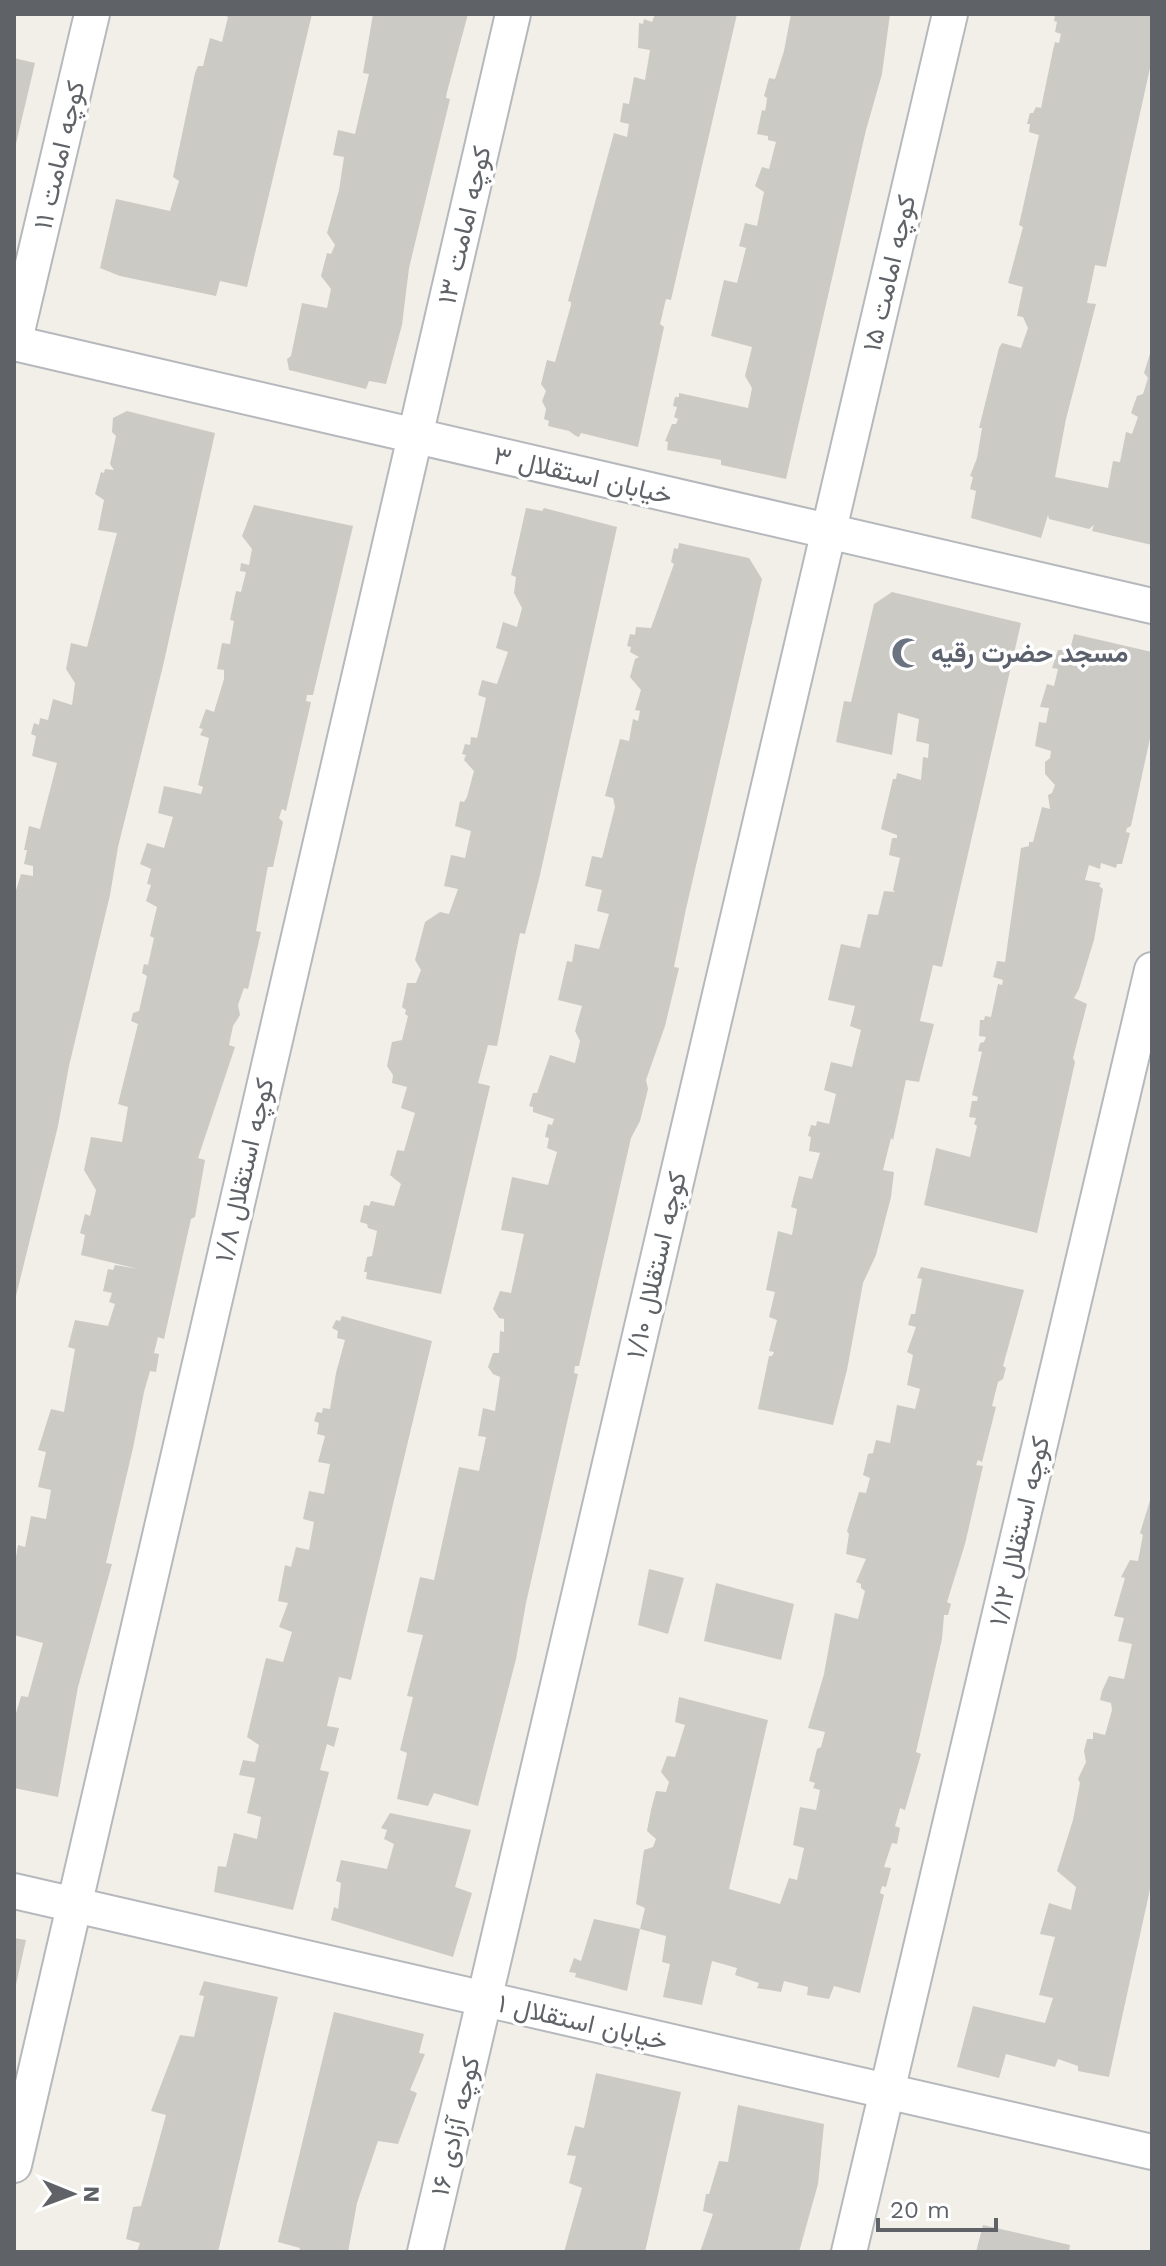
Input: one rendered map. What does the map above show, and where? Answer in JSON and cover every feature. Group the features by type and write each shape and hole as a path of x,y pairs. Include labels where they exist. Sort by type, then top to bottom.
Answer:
{"street":[{"name":"کوچه امامت ۱۱","path":"14,343 92,14"},
{"name":"کوچه امامت ۱۳","path":"415,436 513,14"},
{"name":"کوچه امامت ۱۵","path":"829,532 950,14"},
{"name":"خیابان استقلال ۳","path":"14,343 1152,606"},
{"name":"کوچه استقلال ۱/۸","path":"14,2165 415,436"},
{"name":"کوچه استقلال ۱/۱۰","path":"484,1999 829,532"},
{"name":"کوچه استقلال ۱/۱۲","path":"849,2252 1152,970"},
{"name":"خیابان استقلال ۱","path":"14,1891 1152,2152"},
{"name":"کوچه آزادی ۱۶","path":"425,2252 484,1999"}],"building":[{"path":"220,14 312,14 247,287 220,281 216,296 120,276 100,268 116,199 170,211 179,181 173,177 195,73 198,66 203,66 210,38 222,42 228,17"},
{"path":"373,14 468,14 447,92 446,98 450,99 409,268 402,325 386,384 369,381 366,389 289,370 287,359 291,356 302,303 327,308 331,289 321,276 327,253 331,254 335,245 327,233 344,157 333,155 338,130 355,134 369,74 363,73"},
{"path":"655,14 737,14 671,300 666,299 660,324 664,327 638,447 581,433 579,437 548,426 542,401 546,391 541,384 547,360 555,362 571,305 568,301 614,133 627,137 629,124 620,122 623,103 629,104 634,77 645,80 650,50 638,48 639,23 643,24 644,19 652,22"},
{"path":"791,14 890,14 882,74 866,130 786,479 721,465 721,460 667,450 668,442 665,441 672,424 676,424 678,419 674,417 677,407 673,406 679,393 748,408 752,388 745,376 752,347 711,336 724,280 737,283 746,248 739,246 745,223 757,226 764,192 755,186 762,167 769,169 776,142 768,140 768,136 757,134 762,110 765,111 767,98 764,96 769,78 775,79"},
{"path":"1055,14 1152,14 1152,59 1106,267 1095,265 1087,303 1096,304 1066,419 1055,477 1108,488 1113,461 1120,462 1126,432 1132,434 1138,417 1131,413 1137,396 1143,394 1148,378 1144,373 1152,347 1152,545 1092,531 1094,525 1089,529 1049,519 1048,515 1041,538 971,518 976,491 970,489 973,477 970,476 977,458 982,428 979,428 999,348 1002,343 1021,348 1028,328 1023,317 1017,316 1023,287 1008,283 1023,227 1019,225 1039,135 1029,132 1030,124 1027,124 1030,113 1036,107 1041,108 1055,42 1059,43 1061,34 1055,32"},
{"path":"14,58 35,63 15,148 14,148"},
{"path":"127,411 215,433 163,666 118,847 58,1126 14,1304 14,897 21,874 33,876 33,866 24,864 29,826 40,829 57,763 32,756 36,736 31,734 34,723 39,725 40,718 48,720 53,699 72,705 75,683 66,669 71,643 87,647 117,533 98,530 104,500 95,494 101,472 114,470 110,464 116,436 112,432 113,418"},
{"path":"254,505 353,526 313,695 307,695 306,701 311,702 286,811 282,809 279,818 283,822 273,867 268,867 267,871 256,931 261,932 248,989 244,988 238,1005 240,1015 233,1026 229,1045 235,1047 198,1158 205,1160 195,1217 191,1219 164,1339 158,1337 154,1353 159,1354 156,1372 150,1371 144,1392 106,1563 112,1564 78,1687 58,1797 14,1788 14,1720 21,1696 28,1697 43,1643 14,1635 14,1569 18,1545 25,1547 31,1516 46,1519 51,1490 38,1487 46,1452 38,1450 51,1409 64,1412 75,1349 68,1347 75,1320 108,1326 115,1304 109,1302 112,1293 103,1291 108,1269 113,1270 115,1265 138,1269 81,1255 85,1235 80,1233 85,1214 90,1216 96,1190 84,1170 91,1137 122,1142 128,1107 118,1104 138,1024 131,1021 133,1013 139,1011 147,976 142,973 144,964 148,965 154,938 150,936 157,907 146,901 151,885 147,884 151,869 140,864 147,843 164,848 173,817 158,813 164,786 201,794 203,787 198,785 209,738 200,735 203,729 199,728 206,709 214,712 224,679 224,670 217,669 222,643 230,644 234,621 230,620 236,591 241,592 246,572 240,571 241,563 249,565 252,549 242,536"},
{"path":"526,508 542,511 544,508 617,527 540,875 525,934 520,933 497,1046 488,1045 478,1083 490,1086 441,1294 366,1279 367,1257 372,1256 377,1231 360,1222 364,1205 369,1206 371,1201 394,1206 401,1184 390,1175 397,1150 404,1151 415,1113 401,1108 407,1087 392,1083 393,1075 387,1066 392,1042 402,1040 408,1016 402,1007 407,983 416,983 421,970 415,960 425,922 440,912 449,914 458,889 444,886 451,855 465,858 471,831 455,826 460,801 464,802 467,797 474,771 464,760 466,755 462,754 465,744 470,745 471,737 477,738 486,698 478,695 482,680 497,684 508,652 496,648 503,622 517,627 522,608 514,593 516,577 511,575"},
{"path":"679,543 749,558 762,579 686,909 674,967 679,968 665,1026 646,1080 648,1089 640,1121 631,1138 579,1366 575,1366 574,1373 578,1374 516,1659 478,1806 434,1793 428,1806 397,1799 407,1753 400,1750 413,1697 407,1696 423,1635 407,1632 420,1577 434,1580 459,1467 479,1471 486,1437 478,1436 483,1408 495,1411 500,1377 488,1367 493,1353 499,1353 504,1319 499,1318 493,1309 500,1291 511,1293 524,1234 501,1230 512,1177 548,1185 557,1152 547,1148 549,1138 545,1137 548,1124 552,1125 554,1119 533,1112 533,1107 529,1106 533,1093 537,1093 550,1055 575,1063 580,1041 575,1031 582,1006 558,1000 567,961 572,962 575,944 599,949 609,914 597,911 602,890 585,886 592,856 602,858 615,807 613,798 605,796 620,739 629,741 633,719 638,721 640,711 635,710 641,690 630,677 635,659 639,657 627,646 630,634 635,635 636,627 651,628 674,564 671,562 674,548 678,549"},
{"path":"892,592 1021,623 942,967 933,965 920,1021 934,1024 919,1082 906,1080 883,1170 894,1172 891,1197 876,1255 863,1283 833,1425 758,1409 769,1356 774,1352 769,1351 777,1320 769,1317 775,1292 766,1290 778,1231 792,1235 797,1209 791,1207 799,1176 812,1179 820,1153 809,1151 811,1125 816,1126 817,1121 829,1124 836,1094 824,1090 831,1062 852,1067 861,1030 850,1026 855,1006 828,1000 841,944 860,948 868,914 878,915 884,891 895,892 900,858 889,855 892,838 897,838 897,835 881,829 893,779 896,779 897,773 921,780 923,757 928,758 929,744 916,741 919,719 898,713 892,755 836,742 844,701 851,702 874,604"},
{"path":"1074,634 1152,652 1152,729 1131,826 1126,832 1130,833 1122,864 1117,864 1116,868 1101,863 1100,869 1089,865 1085,880 1101,883 1099,886 1103,889 1094,940 1074,998 1087,1004 1037,1233 924,1205 936,1148 970,1157 977,1126 974,1124 976,1118 969,1117 972,1101 977,1101 978,1097 972,1095 982,1052 978,1051 986,1037 979,1036 980,1020 984,1020 985,1016 991,1017 998,984 1002,985 1003,980 993,977 997,961 1005,962 1021,848 1033,842 1042,807 1050,809 1048,795 1055,785 1045,774 1045,762 1050,758 1051,751 1035,746 1039,722 1046,723 1049,708 1040,707 1047,684 1054,686 1058,669 1052,668 1058,650 1070,650"},
{"path":"921,1267 1024,1290 1003,1366 1006,1368 1003,1379 998,1382 992,1406 996,1407 982,1462 978,1460 976,1465 983,1466 965,1544 947,1602 951,1604 948,1615 944,1615 942,1639 916,1752 921,1754 905,1810 900,1808 895,1826 900,1828 897,1844 892,1843 884,1867 891,1868 886,1887 882,1886 880,1893 884,1895 860,1993 834,1986 829,1999 807,1995 808,1987 784,1981 781,1992 757,1988 759,1983 735,1975 737,1968 712,1961 702,2005 663,1997 670,1964 662,1962 666,1936 640,1929 645,1908 636,1904 644,1850 653,1847 656,1839 647,1831 656,1791 666,1792 669,1782 661,1772 667,1756 675,1757 685,1725 675,1722 679,1697 768,1720 729,1889 780,1904 789,1878 797,1880 804,1848 793,1845 800,1807 816,1810 820,1790 813,1788 815,1783 809,1781 825,1732 808,1728 824,1674 835,1613 858,1619 865,1591 856,1582 866,1559 846,1554 847,1531 859,1492 866,1493 870,1478 863,1475 868,1454 873,1453 876,1440 890,1443 897,1405 915,1409 920,1389 907,1385 913,1355 907,1352 916,1327 908,1325 911,1314 915,1314 922,1279 917,1278"},
{"path":"342,1316 432,1341 351,1680 339,1677 327,1726 339,1728 334,1747 327,1744 320,1770 329,1772 293,1910 214,1892 218,1866 226,1867 234,1833 257,1839 261,1817 247,1813 255,1778 239,1775 243,1760 255,1762 259,1745 247,1737 266,1658 283,1662 292,1632 279,1627 288,1603 278,1601 285,1565 291,1567 296,1547 309,1550 314,1522 303,1519 309,1491 324,1494 330,1464 318,1462 325,1436 317,1434 319,1423 314,1421 317,1412 322,1413 323,1408 330,1409 345,1340 337,1338 338,1331 332,1328"},
{"path":"1152,1494 1152,1880 1109,2077 1078,2071 1078,2066 1058,2059 1055,2067 1006,2054 999,2078 957,2067 973,2006 1045,2023 1053,1998 1039,1995 1055,1937 1040,1934 1049,1903 1071,1910 1076,1887 1057,1871 1073,1820 1080,1783 1078,1779 1086,1762 1084,1751 1087,1739 1093,1739 1093,1732 1105,1735 1112,1710 1111,1703 1100,1700 1102,1691 1109,1676 1124,1679 1132,1644 1118,1641 1124,1618 1114,1616 1125,1578 1121,1577 1130,1560 1138,1561 1143,1535 1140,1533"},
{"path":"649,1569 684,1578 668,1634 638,1625"},
{"path":"716,1583 794,1604 781,1660 704,1641"},
{"path":"390,1813 471,1830 455,1887 472,1893 453,1957 331,1920 334,1907 338,1909 341,1883 336,1881 341,1860 387,1869 394,1844 384,1839 387,1830 381,1828"},
{"path":"594,1919 640,1929 627,1991 575,1977 576,1973 569,1972 574,1958 581,1961"},
{"path":"14,1938 26,1940 15,1989 14,1989"},
{"path":"204,1981 278,1997 218,2252 137,2252 140,2243 126,2239 133,2207 141,2206 166,2115 151,2111 180,2035 194,2037 204,1996 199,1995"},
{"path":"334,2012 424,2034 419,2053 425,2054 410,2090 417,2093 398,2144 378,2141 357,2203 348,2252 299,2252 300,2248 278,2242"},
{"path":"596,2073 681,2092 645,2252 564,2252 582,2188 569,2183 576,2156 567,2155 575,2126 584,2128"},
{"path":"738,2105 824,2124 818,2184 799,2252 700,2252 713,2214 703,2211 706,2194 709,2194 719,2161 728,2162"},
{"path":"983,2225 1070,2245 1069,2252 976,2252"}],"place":[{"name":"مسجد حضرت رقیه","path":"907,653"}]}
